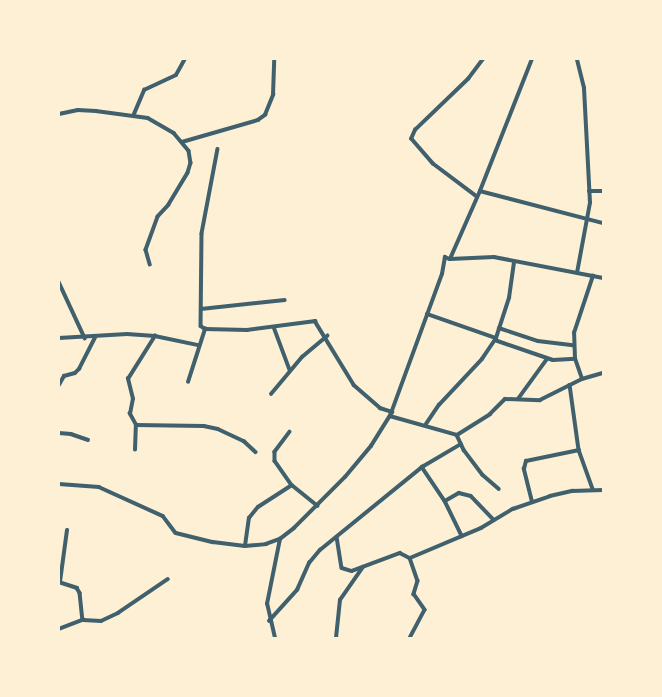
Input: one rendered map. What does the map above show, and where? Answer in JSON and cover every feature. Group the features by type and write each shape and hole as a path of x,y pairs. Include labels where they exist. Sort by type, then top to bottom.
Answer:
{"street":[{"path":"134,114 144,90 176,75 185,59"},
{"path":"182,142 222,128 258,120 265,115 273,95 274,59"},
{"path":"477,197 433,164 411,139 415,130 473,74 483,59"},
{"path":"450,259 480,191 532,59"},
{"path":"577,273 589,218 584,88 578,59"},
{"path":"59,114 78,110 134,114 162,124 182,142 189,151 191,162 181,187 158,217 146,250 150,264"},
{"path":"218,149 202,234 201,326 205,329 274,327 311,320 315,321 326,336 354,385 380,408 391,414 426,424 456,435 483,475 499,489"},
{"path":"480,191 589,218 603,223"},
{"path":"589,191 603,191"},
{"path":"59,484 99,487 126,498 163,516 176,533 213,542 245,546 266,544 280,539 318,506 371,446 391,414 427,314 445,257 450,259 494,257 603,278"},
{"path":"426,424 439,405 482,359 495,339 509,298 514,262"},
{"path":"582,379 575,359 573,345 576,323 586,302 593,276"},
{"path":"59,282 85,338"},
{"path":"201,309 285,300"},
{"path":"427,314 547,359 575,359"},
{"path":"274,327 290,370"},
{"path":"499,328 538,340 573,345"},
{"path":"188,382 198,345 205,329"},
{"path":"59,338 95,338 128,334 155,336 198,345"},
{"path":"135,450 136,425 130,414 133,399 128,379 155,336"},
{"path":"271,394 290,370 326,336"},
{"path":"59,385 64,376 75,373 79,368 95,338"},
{"path":"518,399 547,359"},
{"path":"456,435 490,414 505,399 518,399 529,402 540,400 582,379 603,373"},
{"path":"570,385 579,450 593,489"},
{"path":"136,425 211,428 244,441 256,452"},
{"path":"290,432 274,452 275,461 292,485 318,506"},
{"path":"59,433 71,434 88,440"},
{"path":"269,621 297,590 309,563 337,536 422,466 461,444"},
{"path":"532,502 524,469 526,461 579,450"},
{"path":"422,466 445,501 462,536"},
{"path":"245,546 249,518 258,507 292,485"},
{"path":"410,558 481,528 493,519 532,502 572,491 593,489 603,490"},
{"path":"445,501 460,493 471,496 480,503 493,519"},
{"path":"67,530 59,582 76,588 80,593 83,620"},
{"path":"337,536 342,568 352,571 400,553 410,558 418,580 414,594 425,610 410,638"},
{"path":"275,638 269,621 268,587 280,539"},
{"path":"336,638 340,600 364,566"},
{"path":"59,629 83,620 101,621 118,613 168,579"}]}
